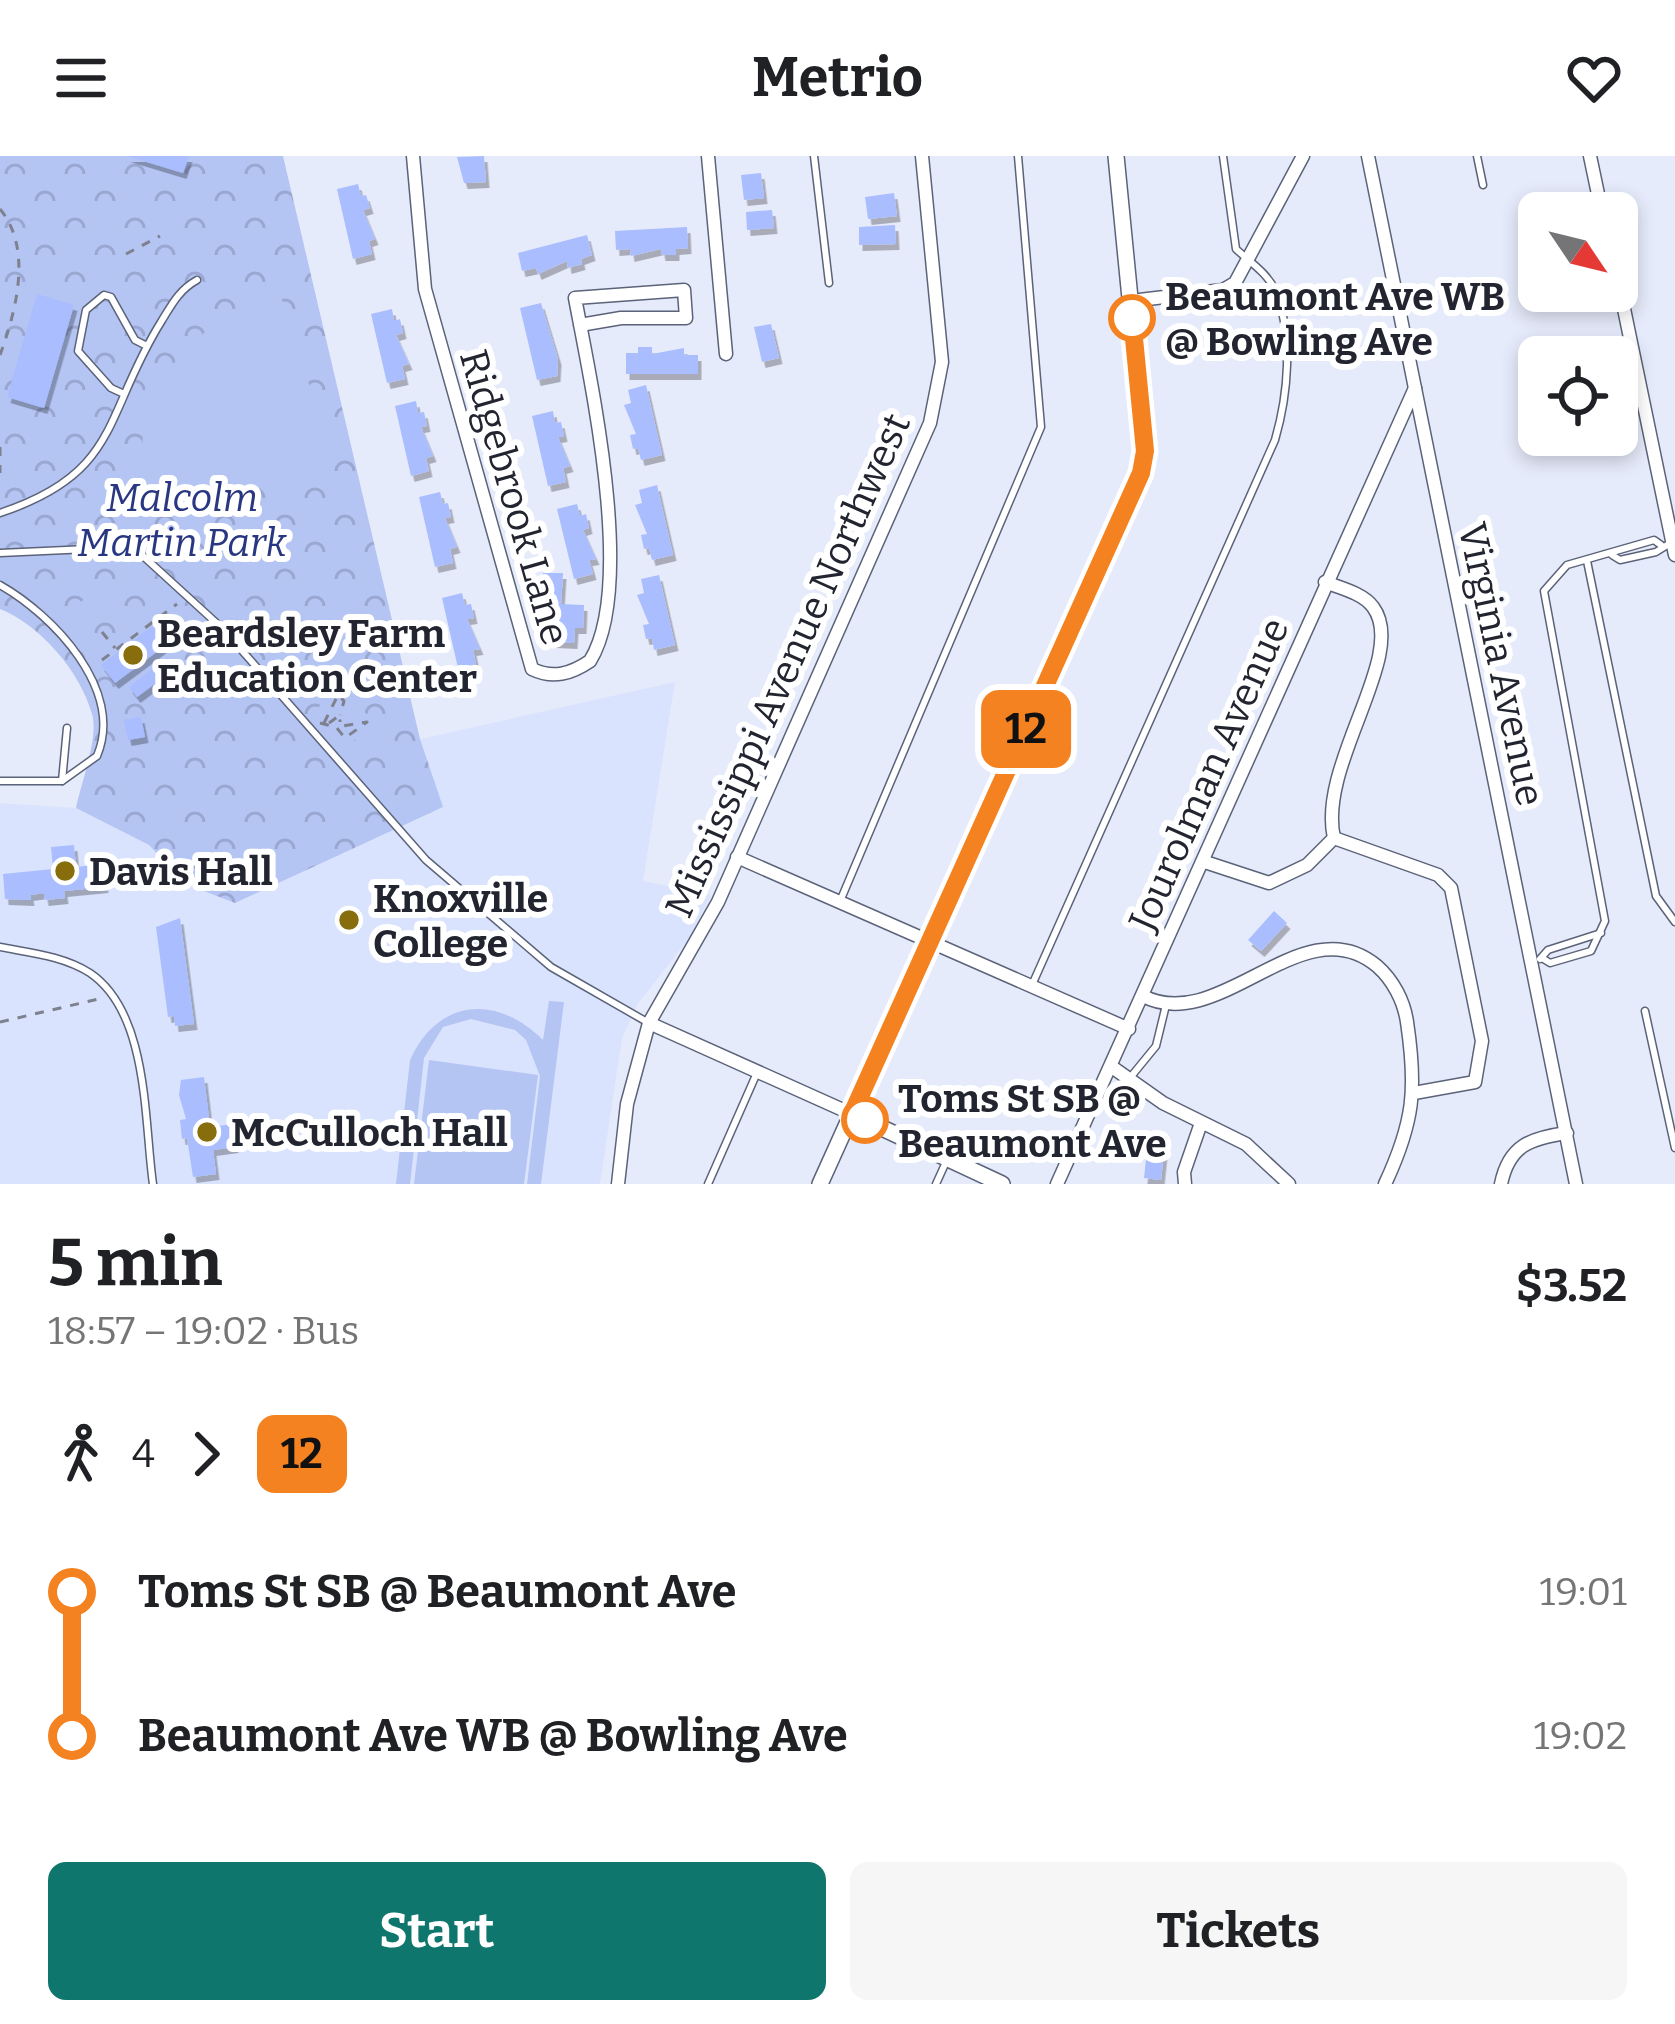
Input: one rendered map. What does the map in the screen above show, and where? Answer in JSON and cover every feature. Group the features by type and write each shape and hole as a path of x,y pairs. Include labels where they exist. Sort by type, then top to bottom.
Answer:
{"street":[{"name":"Ridgebrook Lane","path":"412,156 425,289 532,669 544,675 558,675 590,662 602,624 611,508 580,325"},
{"path":"708,156 726,354"},
{"name":"Mississippi Avenue Northwest","path":"618,1184 628,1105 649,1023 697,942 737,857 931,423 942,362 922,156"},
{"path":"820,1184 1144,459 1116,156"},
{"path":"1131,301 1223,290 1250,262 1304,156"},
{"name":"Virginia Avenue","path":"1368,156 1537,959 1576,1184"},
{"path":"1590,156 1598,192"},
{"path":"684,290 686,318 621,318 580,325 575,298 684,290"},
{"path":"1624,312 1669,547"},
{"name":"Jourolman Avenue","path":"1057,1184 1414,388"},
{"path":"1324,582 1375,608 1384,646 1342,752 1328,812 1334,838"},
{"path":"1205,862 1269,883 1307,865 1334,838"},
{"path":"1334,838 1438,875 1450,888 1482,1041 1481,1066 1475,1082 1414,1093"},
{"path":"737,857 930,946 1129,1029"},
{"path":"1143,996 1166,1005 1199,1000 1323,950 1355,950 1382,970 1405,1004 1414,1093 1408,1130 1385,1184"},
{"path":"649,1023 1002,1184"},
{"path":"1112,1067 1201,1123 1246,1144 1288,1184"},
{"path":"1185,1184 1184,1172 1201,1123"},
{"path":"1501,1184 1516,1148 1527,1140 1567,1133"}],"lane":[{"path":"814,156 829,283"},
{"path":"840,903 1041,427 1018,156"},
{"path":"1031,988 1275,440 1285,407 1287,362 1276,292 1236,249 1223,156"},
{"path":"1477,156 1483,185"},
{"path":"0,513 66,484 101,449 147,346 182,289 197,280"},
{"path":"124,394 92,369 76,342 86,310 104,295 125,316 135,340 147,346"},
{"path":"1537,959 1550,963 1577,958 1597,946 1605,902 1544,591 1568,565 1612,555 1620,560 1669,547"},
{"path":"0,553 110,548 143,556 223,629 426,860 551,967 649,1023"},
{"path":"1587,561 1655,896 1675,922"},
{"path":"0,585 42,614 73,652 101,702 104,726 97,756 62,781 0,781"},
{"path":"62,781 67,728"},
{"path":"1537,959 1548,950 1601,933"},
{"path":"0,947 57,958 92,975 112,997 132,1037 153,1184"},
{"path":"1129,1079 1156,1046 1166,1005"},
{"path":"1646,1011 1675,1148"},
{"path":"708,1184 758,1072"},
{"path":"936,1184 947,1158"}],"path":[{"path":"0,208 18,247 14,315 0,355"},
{"path":"126,254 160,236"},
{"path":"0,447 0,473"},
{"path":"102,660 176,605"},
{"path":"102,632 116,650"},
{"path":"325,723 338,695 344,701 338,726 345,738 368,722 338,726 325,723"},
{"path":"308,729 340,716"},
{"path":"0,1022 112,997"}],"shaded area":[{"name":"Knoxville College","path":"675,682 643,881 711,895 690,937 637,1005 622,1038 600,1184 0,1184 0,803 76,808 149,845 186,884 442,808 420,739"}],"green space":[{"name":"Malcolm Martin Park","path":"0,156 283,156 420,739 443,807 235,903 186,884 149,845 76,808 94,724 86,698 57,651 30,626 0,609"},
{"path":"280,293 332,457 319,478 153,495 143,461 144,428 153,397 170,368 219,321"},
{"path":"104,584 122,607 76,642 59,619"},
{"path":"338,687 376,723 341,751 308,718"},
{"path":"549,1001 564,1002 541,1184 527,1184 540,1076 526,1040 515,1030 471,1019 443,1027 424,1058 410,1184 396,1184 410,1060 422,1039 452,1014 488,1010 507,1015 543,1040"},
{"path":"429,1060 538,1075 524,1184 414,1184"}],"building":[{"path":"127,156 189,156 183,173"},
{"path":"484,156 486,182 464,183 457,157"},
{"path":"761,173 764,198 744,200 741,175"},
{"path":"358,184 361,196 366,195 370,208 363,210 375,239 369,241 372,254 353,259 337,189"},
{"path":"894,193 897,216 868,219 865,197"},
{"path":"772,210 774,228 747,230 746,212"},
{"path":"895,225 896,244 859,245 859,227"},
{"path":"687,227 688,248 676,249 676,255 662,255 661,249 631,256 630,249 616,250 615,231"},
{"path":"587,235 592,255 581,259 582,264 568,268 567,261 538,274 536,268 522,271 518,253"},
{"path":"37,294 74,305 44,408 7,397"},
{"path":"541,303 558,359 557,376 537,380 520,308"},
{"path":"392,309 394,321 400,319 403,333 396,335 409,364 402,366 405,379 387,383 371,314"},
{"path":"771,324 779,358 762,362 754,327"},
{"path":"638,347 652,347 652,354 684,348 684,355 698,355 698,374 626,374 626,353 638,353"},
{"path":"646,385 662,455 641,460 638,448 633,449 630,435 636,434 624,405 631,403 628,390"},
{"path":"416,401 418,413 424,412 427,426 421,427 433,456 426,458 429,471 411,476 395,406"},
{"path":"553,411 555,423 561,422 564,436 558,437 570,466 563,468 566,482 548,486 532,416"},
{"path":"657,485 673,555 652,560 649,548 644,549 641,535 647,534 635,505 642,503 639,490"},
{"path":"440,492 443,504 448,503 451,517 445,518 457,547 450,549 453,563 435,567 419,497"},
{"path":"577,504 580,516 586,514 589,528 583,530 596,559 589,560 593,574 574,579 557,509"},
{"path":"543,573 563,573 561,604 584,605 583,628 575,628 574,643 552,642 552,629 540,628"},
{"path":"659,575 675,645 654,650 652,638 646,639 643,625 649,624 637,595 644,593 641,579"},
{"path":"462,593 465,605 471,604 474,618 467,619 480,649 473,650 476,664 458,668 442,598"},
{"name":"Beardsley Farm Education Center","path":"152,626 166,645 115,683 101,665"},
{"path":"168,657 176,668 137,697 129,687"},
{"path":"141,717 145,737 128,740 124,720"},
{"name":"Davis Hall","path":"74,845 76,867 102,864 105,887 64,891 65,898 45,900 44,893 30,895 31,900 5,899 3,874 53,869 51,847"},
{"path":"1274,911 1287,923 1261,951 1248,940"},
{"path":"180,918 194,1024 175,1026 174,1016 168,1017 156,927"},
{"name":"McCulloch Hall","path":"204,1077 210,1127 233,1124 235,1147 213,1150 216,1174 193,1177 187,1138 182,1139 180,1120 186,1119 179,1095 181,1080"},
{"path":"1148,1140 1165,1142 1161,1180 1144,1178"}],"bus line":[{"name":"12","path":"865,1120 852,1114 1141,473 1145,451 1132,318"}],"place":[{"name":"Beaumont Ave WB @ Bowling Ave","path":"1132,318"},
{"name":"Beardsley Farm Education Center","path":"133,655"},
{"name":"Davis Hall","path":"65,871"},
{"name":"Knoxville College","path":"349,920"},
{"name":"Toms St SB @ Beaumont Ave","path":"865,1120"},
{"name":"McCulloch Hall","path":"207,1132"}]}
